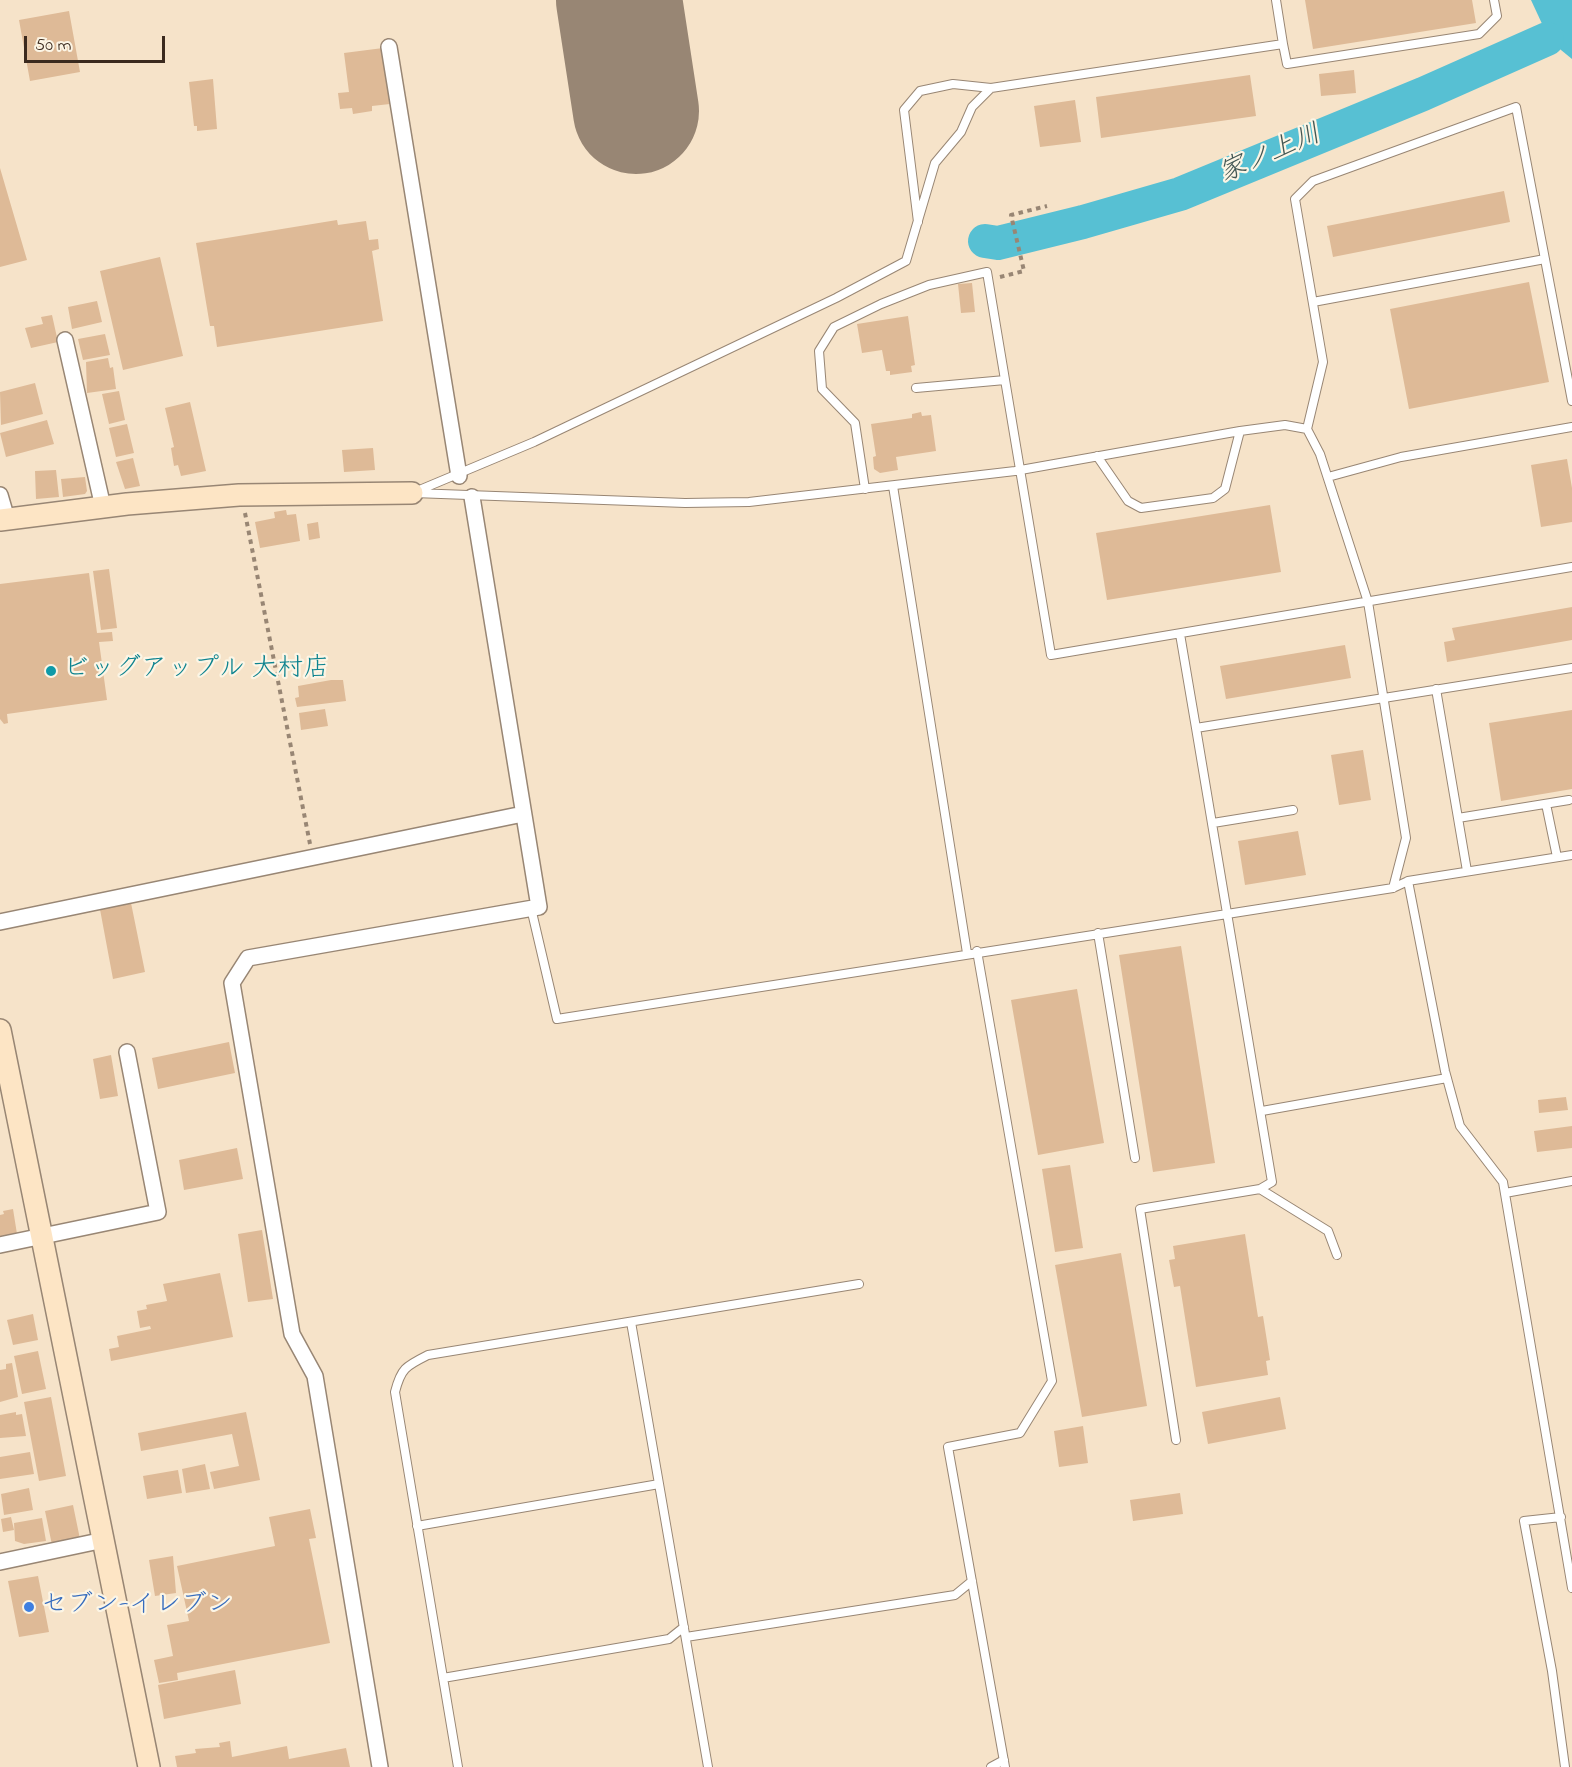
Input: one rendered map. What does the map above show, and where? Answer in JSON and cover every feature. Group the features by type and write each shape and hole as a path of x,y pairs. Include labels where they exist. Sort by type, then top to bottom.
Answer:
{"street":[{"path":"389,47 459,476"},
{"path":"65,340 103,507"},
{"path":"0,495 4,520 103,507 239,495 412,493"},
{"path":"380,1767 315,1376 292,1334 232,983 248,958 539,907 472,497"},
{"path":"0,922 523,814"},
{"path":"0,1030 149,1767"},
{"path":"0,1245 158,1212 127,1052"},
{"path":"0,1562 104,1540"}],"lane":[{"path":"1276,0 1287,64 1479,34 1497,16 1494,0"},
{"path":"918,222 904,110 920,91 953,84 991,88 1283,44"},
{"path":"412,493 459,476 825,303 906,261 935,163 961,132 972,107 991,88"},
{"path":"1393,888 1406,838 1368,602 1320,454 1307,429 1323,363 1295,200 1313,181 1516,107 1572,401"},
{"path":"1313,302 1545,259"},
{"path":"865,489 855,423 822,389 819,351 834,327 881,304 929,285 987,272 1051,655 1572,567"},
{"path":"916,388 1005,380"},
{"path":"412,493 472,497 696,503 749,501 1020,470 1286,425 1307,429"},
{"path":"1328,477 1401,457 1572,427"},
{"path":"1097,456 1128,501 1141,508 1213,498 1225,489 1240,431"},
{"path":"893,486 967,953"},
{"path":"1176,1440 1140,1209 1260,1188 1272,1182 1262,1111 1180,633"},
{"path":"1196,728 1572,668"},
{"path":"1436,689 1467,871"},
{"path":"1458,818 1569,800"},
{"path":"1545,804 1557,857"},
{"path":"1213,824 1293,810"},
{"path":"531,908 556,1019 977,951 1393,888 1408,880 1572,855"},
{"path":"1408,880 1447,1078 1460,1126 1503,1182 1572,1588"},
{"path":"1098,933 1135,1158"},
{"path":"977,951 1052,1381 1020,1433 948,1447 1004,1764 991,1767"},
{"path":"1262,1111 1447,1078"},
{"path":"1505,1193 1572,1181"},
{"path":"1260,1188 1328,1231 1337,1255"},
{"path":"458,1767 395,1392 400,1373 410,1364 428,1355 859,1284"},
{"path":"631,1322 708,1767"},
{"path":"417,1526 659,1484"},
{"path":"1561,1517 1524,1521 1552,1671 1565,1767"},
{"path":"686,1637 955,1595 972,1581"},
{"path":"443,1678 669,1639 684,1627"}],"path":[{"path":"988,279 1024,271 1011,215 1047,206"},
{"path":"239,495 248,520 314,856"}],"water":[{"path":"1531,0 1572,0 1572,59 1550,41"}],"building":[{"path":"1305,0 1472,0 1476,23 1313,49"},
{"path":"69,11 80,72 30,81 19,20"},
{"path":"383,48 390,104 372,106 372,111 353,114 352,108 340,109 338,93 349,92 344,53"},
{"path":"1354,70 1356,93 1321,96 1319,74"},
{"path":"1250,75 1256,116 1101,138 1096,97"},
{"path":"213,79 217,129 197,131 197,126 194,126 189,82"},
{"path":"1075,100 1081,142 1040,147 1034,106"},
{"path":"0,168 27,260 0,267"},
{"path":"1504,191 1510,222 1333,257 1327,226"},
{"path":"337,220 338,225 366,221 369,240 378,239 379,249 372,251 383,321 217,347 214,326 210,326 196,243"},
{"path":"160,257 183,356 123,370 100,271"},
{"path":"1529,282 1549,382 1409,409 1390,309"},
{"path":"972,283 975,312 961,313 958,284"},
{"path":"97,301 102,322 72,329 68,307"},
{"path":"52,315 58,342 31,348 25,328 43,324 41,317"},
{"path":"908,316 915,365 911,366 912,372 890,375 890,371 886,371 882,350 862,353 857,324"},
{"path":"105,334 110,355 83,360 78,339"},
{"path":"108,358 110,368 113,367 116,389 87,393 86,362"},
{"path":"35,383 43,414 1,425 0,392"},
{"path":"119,391 125,420 109,424 102,394"},
{"path":"190,402 206,471 181,476 178,465 174,466 171,448 174,447 165,408"},
{"path":"921,412 922,416 931,415 936,451 896,457 898,470 880,473 874,469 873,457 876,456 871,424 912,418 912,414"},
{"path":"47,420 54,444 6,457 0,433"},
{"path":"127,424 134,453 116,457 109,428"},
{"path":"373,448 375,470 344,472 342,450"},
{"path":"133,458 140,486 125,489 116,462"},
{"path":"1567,459 1572,488 1572,522 1541,527 1531,465"},
{"path":"56,470 59,497 36,499 35,471"},
{"path":"85,477 87,491 85,494 63,497 61,479"},
{"path":"1270,505 1281,572 1107,600 1096,533"},
{"path":"286,510 287,515 296,514 300,541 260,548 255,522 275,518 274,512"},
{"path":"318,522 320,538 309,540 307,524"},
{"path":"109,569 117,628 101,630 93,571"},
{"name":"ビッグアップル 大村店","path":"89,573 97,633 112,632 113,641 99,642 107,700 7,714 8,723 4,724 0,719 0,584"},
{"path":"1572,607 1572,640 1447,662 1444,642 1455,640 1452,628"},
{"path":"1345,645 1351,678 1226,699 1220,666"},
{"path":"343,680 346,701 297,707 295,698 299,697 298,686"},
{"path":"325,709 328,726 301,730 299,713"},
{"path":"1572,710 1572,789 1501,801 1489,723"},
{"path":"1363,750 1371,800 1339,805 1331,755"},
{"path":"1298,831 1306,875 1245,885 1238,841"},
{"path":"130,898 145,972 113,979 99,904"},
{"path":"1181,946 1215,1163 1153,1172 1119,955"},
{"path":"1077,989 1104,1143 1038,1155 1011,1000"},
{"path":"229,1042 235,1073 158,1089 152,1058"},
{"path":"111,1055 118,1096 100,1099 93,1059"},
{"path":"1566,1097 1568,1110 1539,1113 1538,1100"},
{"path":"1572,1126 1572,1148 1537,1152 1534,1131"},
{"path":"237,1148 243,1179 184,1190 179,1160"},
{"path":"1070,1165 1083,1248 1055,1252 1042,1169"},
{"path":"13,1209 17,1234 0,1237 0,1215 4,1214 3,1211"},
{"path":"262,1230 273,1299 248,1302 238,1234"},
{"path":"1245,1234 1258,1317 1263,1316 1270,1360 1266,1361 1268,1375 1196,1387 1180,1286 1174,1287 1169,1260 1175,1259 1173,1246"},
{"path":"1121,1253 1147,1406 1082,1417 1055,1265"},
{"path":"220,1273 233,1337 111,1361 109,1349 119,1347 117,1336 151,1329 150,1326 140,1328 137,1311 147,1309 146,1305 167,1301 163,1284"},
{"path":"33,1314 38,1340 13,1345 7,1320"},
{"path":"38,1351 46,1389 22,1394 14,1356"},
{"path":"12,1363 18,1397 0,1402 0,1370 6,1369 6,1364"},
{"path":"51,1397 66,1476 39,1481 24,1402"},
{"path":"1280,1397 1286,1429 1208,1444 1202,1412"},
{"path":"16,1412 16,1415 22,1414 26,1436 0,1438 0,1415"},
{"path":"246,1412 260,1480 214,1489 210,1472 239,1466 232,1434 141,1451 138,1433"},
{"path":"1083,1426 1088,1463 1059,1467 1054,1431"},
{"path":"30,1452 34,1474 0,1479 0,1457"},
{"path":"205,1464 210,1489 186,1493 182,1469"},
{"path":"178,1470 182,1493 147,1499 143,1476"},
{"path":"29,1488 33,1510 4,1515 1,1494"},
{"path":"1180,1493 1183,1514 1133,1521 1130,1500"},
{"path":"73,1505 80,1539 52,1545 45,1511"},
{"path":"310,1509 316,1538 309,1539 330,1643 177,1673 178,1680 159,1683 154,1660 173,1656 167,1625 189,1621 177,1566 275,1546 269,1517"},
{"path":"11,1517 14,1530 3,1532 1,1519"},
{"path":"42,1518 46,1541 24,1544 15,1541 14,1523"},
{"path":"173,1556 176,1593 155,1596 149,1560"},
{"name":"セブン-イレブン","path":"38,1576 49,1632 19,1637 8,1581"},
{"path":"235,1670 241,1704 164,1719 158,1685"},
{"path":"230,1741 232,1757 287,1746 289,1759 346,1748 350,1767 177,1767 175,1756 196,1753 195,1749 220,1747 219,1743"}],"waterway":[{"name":"家ノ上川","path":"985,241 998,243 1083,222 1180,194 1423,94 1547,39"}],"runway":[{"path":"619,0 636,111"}],"place":[{"name":"ビッグアップル 大村店","path":"51,671"},
{"name":"セブン-イレブン","path":"29,1607"}]}
